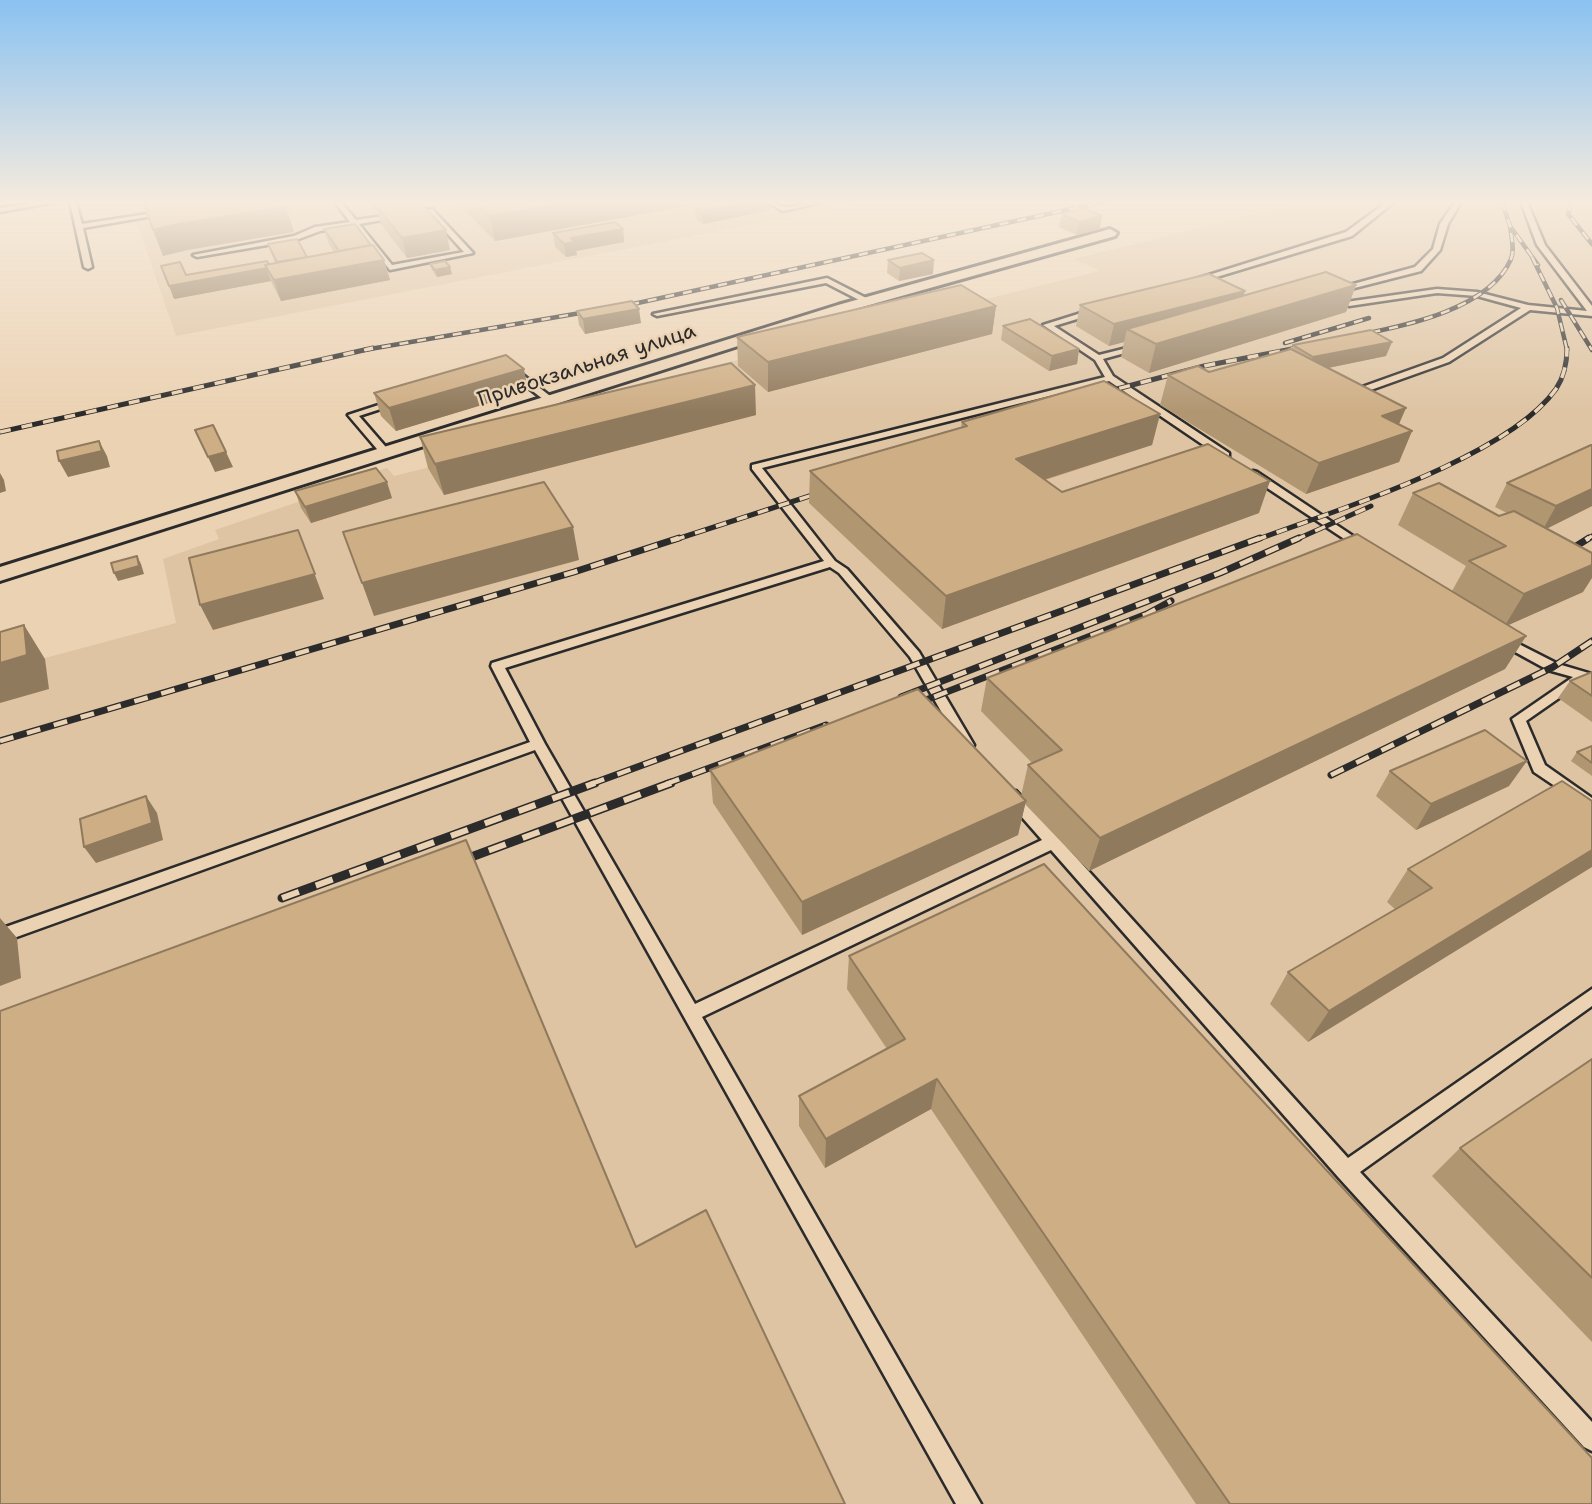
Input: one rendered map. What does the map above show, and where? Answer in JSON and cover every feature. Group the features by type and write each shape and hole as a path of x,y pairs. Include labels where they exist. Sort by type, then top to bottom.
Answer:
{"street":[{"name":"Привокзальная улица","path":"0,574 868,301 971,272"}],"lane":[{"path":"1179,286 1224,272"},
{"path":"1331,293 1406,272"},
{"path":"1562,272 1592,313"},
{"path":"657,314 827,280 868,301"},
{"path":"1349,304 1437,291 1477,294 1528,307 1592,313"},
{"path":"1113,306 1047,325 1098,358 1110,378 1375,555"},
{"path":"1350,394 1446,360 1528,307"},
{"path":"1098,358 1150,344"},
{"path":"498,374 511,370 551,401"},
{"path":"983,763 965,744 915,655 843,571 831,563 756,467 1110,378"},
{"path":"386,453 353,415 406,400"},
{"path":"831,563 497,666 538,744 969,1504"},
{"path":"1487,629 1520,651 1553,667 1590,675"},
{"path":"1590,675 1518,719 1539,768 1592,806"},
{"path":"0,936 538,744"},
{"path":"1001,783 1346,1171 1592,1439"},
{"path":"692,1014 1053,842"},
{"path":"1346,1171 1592,996"}],"shaded area":[{"path":"154,272 506,272 176,336"},
{"path":"1095,272 1592,272 1592,1504 0,1504 0,670 176,623 163,559 219,539 215,530 372,477 371,473 387,468 394,476 731,392 705,368"}],"building":[{"path":"163,272 185,272 186,275 244,272 169,286"},
{"path":"269,272 317,272 274,280"},
{"path":"1325,272 1356,285 1156,344 1127,329"},
{"path":"1209,274 1245,291 1114,324 1080,305"},
{"path":"961,285 996,306 768,362 737,337"},
{"path":"632,301 639,309 583,319 577,311"},
{"path":"1030,319 1079,349 1052,356 1003,326"},
{"path":"1371,330 1392,342 1313,357 1293,345"},
{"path":"1291,349 1406,408 1382,416 1412,431 1319,463 1168,375 1198,366 1209,372"},
{"path":"506,355 524,369 389,408 374,393"},
{"path":"731,363 755,385 435,464 420,437"},
{"path":"1104,381 1160,414 1016,459 1062,492 1208,444 1270,481 946,596 810,471 967,426 962,422"},
{"path":"213,425 226,452 208,457 195,430"},
{"path":"99,441 102,451 59,461 57,451"},
{"path":"1592,445 1592,489 1556,506 1507,483"},
{"path":"376,468 387,482 305,507 295,491"},
{"path":"544,482 573,527 362,583 343,532"},
{"path":"1439,483 1499,516 1514,511 1592,553 1592,565 1524,594 1469,561 1506,546 1413,493"},
{"path":"298,530 315,574 200,605 189,558"},
{"path":"1357,534 1526,636 1100,838 1028,765 1062,750 987,678"},
{"path":"137,556 139,566 114,573 111,563"},
{"path":"24,625 27,655 0,663 0,632"},
{"path":"1592,672 1592,696 1570,681"},
{"path":"918,689 1026,801 802,902 710,770"},
{"path":"1485,730 1527,761 1431,804 1390,771"},
{"path":"1592,746 1592,763 1577,752"},
{"path":"1562,781 1592,801 1592,850 1329,1011 1288,972 1432,888 1408,869"},
{"path":"146,796 152,823 84,847 80,819"},
{"path":"466,840 636,1247 706,1210 845,1504 0,1504 0,1011"},
{"path":"1044,864 1592,1458 1592,1504 1230,1504 937,1079 826,1139 799,1096 905,1039 849,956"},
{"path":"1592,1059 1592,1278 1460,1148"}],"railway":[{"path":"364,350 633,304 780,272"},
{"path":"1354,336 1443,313 1484,291 1503,272"},
{"path":"1539,272 1557,308 1567,349"},
{"path":"1561,300 1592,350"},
{"path":"1285,343 1369,318"},
{"path":"1288,350 1303,347"},
{"path":"364,350 373,348"},
{"path":"1098,394 1204,366 1297,348"},
{"path":"1256,540 1418,479 1500,437 1532,414 1556,389 1561,380 1567,349"},
{"path":"0,432 364,350"},
{"path":"674,540 828,490"},
{"path":"1295,540 1371,506"},
{"path":"0,741 574,572 679,538"},
{"path":"591,784 1260,538"},
{"path":"901,697 1220,573 1299,538"},
{"path":"1562,555 1589,538"},
{"path":"908,707 1147,614 1171,601"},
{"path":"1331,775 1553,667 1592,641"},
{"path":"666,784 826,725"},
{"path":"282,898 595,783"},
{"path":"455,863 671,783"}]}
